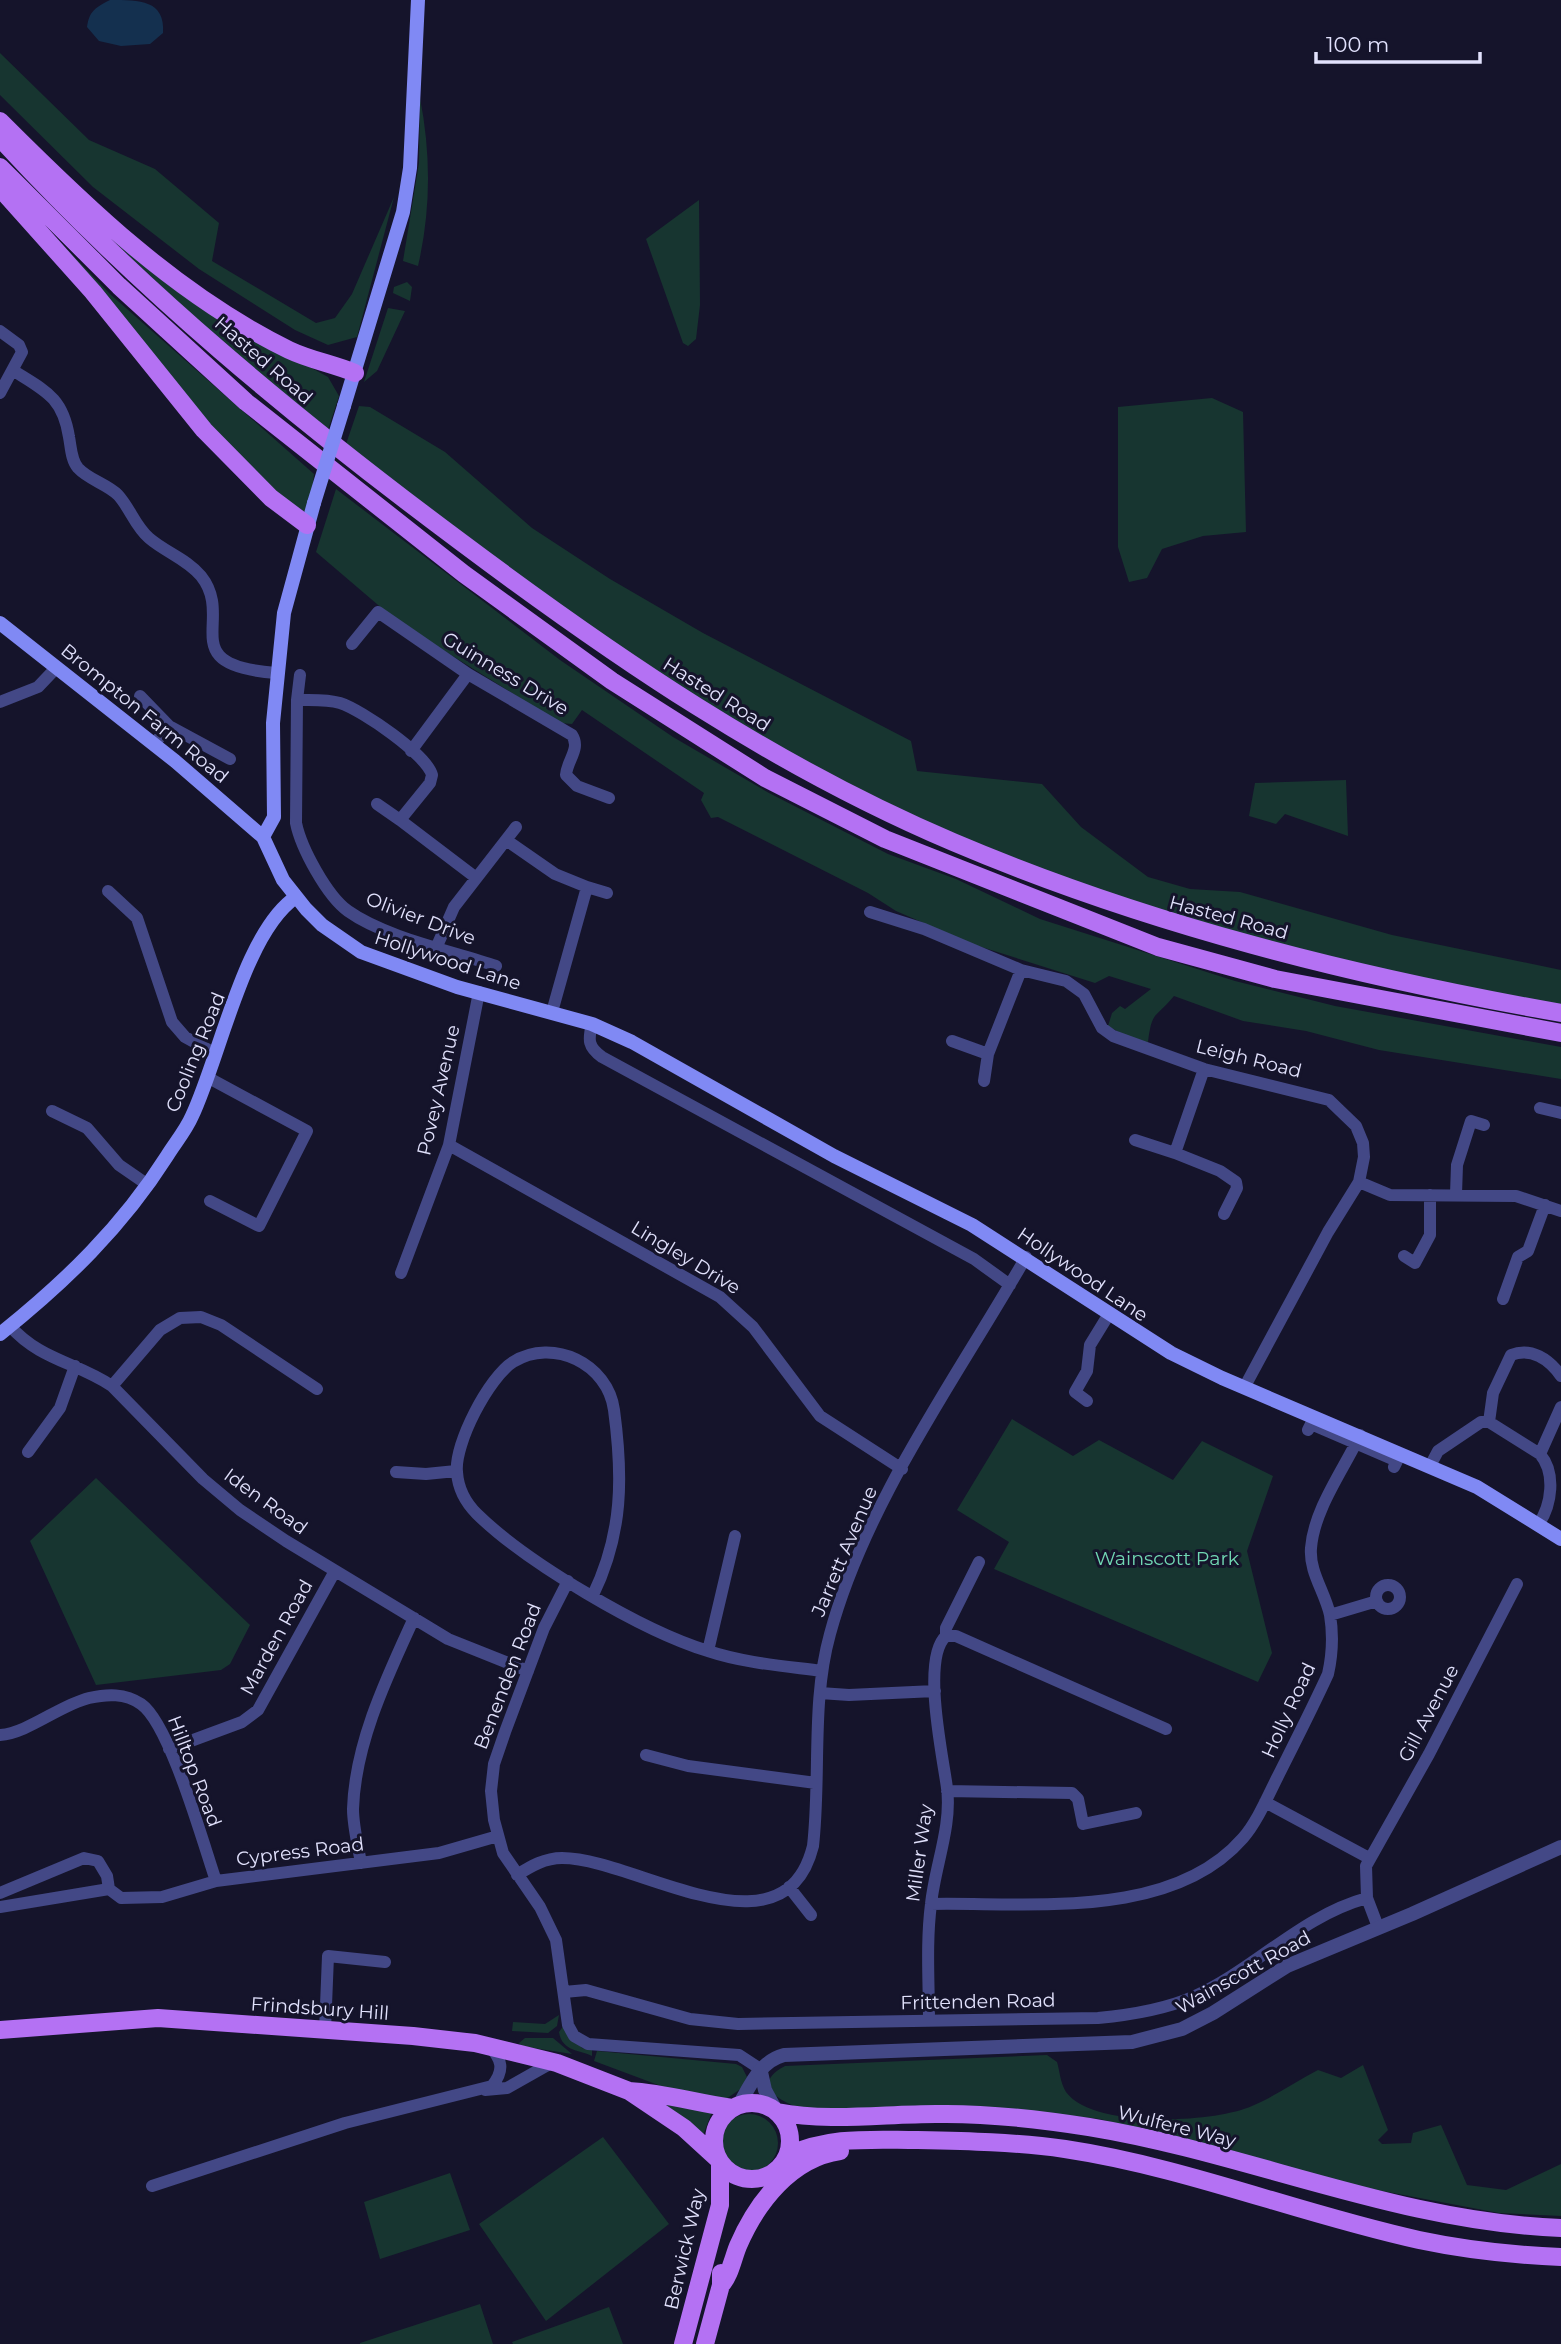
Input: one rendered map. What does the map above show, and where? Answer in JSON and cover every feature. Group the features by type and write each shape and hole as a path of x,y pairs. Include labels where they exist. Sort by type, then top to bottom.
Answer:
{"main road":[{"path":"263,837 274,817 273,723 284,613 307,525 403,212 411,156 418,0"},
{"path":"0,121 78,199 194,292 287,349 355,373"},
{"name":"Hasted Road","path":"0,138 146,285 301,419 389,489 624,662 773,754 951,842 1152,918 1282,954 1561,1013"},
{"path":"0,167 119,286 246,402 464,574 548,635 612,681 765,778 885,839 1158,947 1275,979 1561,1033"},
{"path":"0,188 93,292 204,430 271,498 307,525"},
{"name":"Brompton Farm Road","path":"0,623 154,744 263,837"},
{"name":"Hollywood Lane","path":"263,837 270,856 296,897 322,925 361,951 479,992 592,1024 646,1050 834,1156 972,1225 1026,1257 1171,1353 1358,1439 1477,1487 1561,1539"},
{"name":"Cooling Road","path":"5,1330 99,1246 148,1185 192,1117 257,946 279,912 296,897"},
{"name":"Frindsbury Hill","path":"0,2030 145,2018 440,2038 488,2046 554,2062 629,2091 684,2127 719,2162"},
{"name":"Frindsbury Hill","path":"629,2091 664,2093 696,2103 736,2107"},
{"path":"775,2172 764,2178 746,2179 733,2175 719,2162 714,2147 715,2130 722,2117 736,2107 757,2103 777,2112 790,2135 787,2157"},
{"name":"Wulfere Way","path":"777,2112 820,2118 988,2115 1070,2124 1149,2139 1432,2213 1561,2228"},
{"path":"705,2344 721,2285 723,2265 743,2217 787,2157 832,2140 956,2140 1066,2149 1185,2176 1421,2241 1476,2250 1561,2257"},
{"path":"721,2285 751,2221 777,2186 805,2162 839,2151 956,2140"},
{"name":"Berwick Way","path":"682,2344 720,2205 719,2162"}],"street":[{"path":"0,331 22,349 22,356 0,393"},
{"path":"14,371 46,391 61,408 73,458 79,468 116,493 142,531 192,567 203,579 210,600 212,639 220,656 241,668 276,673"},
{"name":"Guinness Drive","path":"352,644 379,612 468,674 572,735 576,750 566,775 577,786 609,798"},
{"path":"0,702 38,687 57,667"},
{"path":"411,751 468,674"},
{"name":"Olivier Drive","path":"300,676 297,700 296,823 299,839 308,855 347,910 382,928 496,966"},
{"path":"140,696 169,726 230,759"},
{"path":"297,700 330,700 343,704 369,719 425,761 432,775 400,820"},
{"path":"154,744 169,726"},
{"path":"377,804 475,877"},
{"path":"437,946 454,907 516,827"},
{"path":"506,840 555,874 607,893"},
{"path":"552,1012 587,887"},
{"path":"108,891 137,918 172,1022 185,1037 216,1054"},
{"name":"Leigh Road","path":"870,912 924,929 1021,970 1076,986 1084,994 1102,1028 1113,1036 1204,1069 1329,1100 1356,1126 1363,1143 1364,1157 1359,1182 1328,1232 1244,1388"},
{"path":"984,1081 988,1054 1021,970"},
{"name":"Povey Avenue","path":"401,1273 449,1145 479,992"},
{"path":"592,1024 588,1039 591,1049 602,1057 974,1259 1010,1285"},
{"path":"951,1041 988,1054"},
{"path":"1175,1153 1204,1069"},
{"path":"207,1077 307,1131 259,1226 210,1201"},
{"path":"1540,1108 1561,1113"},
{"path":"52,1111 87,1128 119,1165 148,1185"},
{"path":"1455,1194 1457,1165 1466,1119 1484,1125"},
{"path":"1135,1140 1220,1171 1236,1182 1237,1188 1224,1214"},
{"name":"Lingley Drive","path":"449,1145 720,1297 753,1327 820,1416 902,1469"},
{"path":"1359,1182 1390,1195 1516,1196 1561,1210"},
{"path":"1409,1264 1430,1235 1430,1195"},
{"path":"1503,1299 1518,1257 1528,1251 1545,1205"},
{"name":"Jarrett Avenue","path":"789,1887 802,1873 811,1855 822,1671 830,1633 850,1577 877,1511 1026,1257"},
{"path":"1087,1401 1075,1392 1086,1374 1090,1345 1109,1314"},
{"path":"112,1386 160,1329 180,1318 201,1317 222,1325 317,1389"},
{"name":"Iden Road","path":"5,1330 39,1353 75,1366 112,1386 203,1479 231,1502 335,1571 448,1639 528,1671"},
{"path":"1489,1422 1493,1393 1511,1355 1522,1351 1534,1353 1551,1364 1561,1376"},
{"path":"593,1595 610,1556 620,1506 614,1406 597,1374 575,1358 557,1353 538,1353 513,1362 497,1377 458,1451 456,1471 464,1497 477,1514 568,1581 593,1595 671,1637 708,1651 822,1671"},
{"path":"28,1452 60,1408 75,1366"},
{"path":"1540,1454 1561,1407"},
{"path":"1430,1466 1438,1451 1481,1422 1489,1422 1540,1454 1546,1462 1550,1484 1548,1503 1538,1525"},
{"path":"1308,1430 1311,1424 1358,1439 1397,1461 1394,1467"},
{"name":"Holly Road","path":"931,1903 1070,1904 1127,1897 1171,1885 1213,1866 1244,1838 1265,1802 1328,1674 1332,1658 1330,1615 1313,1571 1311,1548 1319,1517 1358,1439"},
{"path":"396,1472 426,1474 456,1471"},
{"path":"708,1651 735,1536"},
{"name":"Miller Way","path":"929,2021 931,1903 947,1791 934,1671 941,1643 946,1636 946,1628 979,1562"},
{"name":"Marden Road","path":"169,1749 242,1722 257,1712 335,1571"},
{"name":"Benenden Road","path":"568,1581 546,1622 494,1764 491,1798 504,1855 537,1903 555,1936 567,2022 574,2036 588,2044 738,2055 762,2071"},
{"name":"Gill Avenue","path":"1378,1927 1367,1898 1364,1877 1369,1858 1429,1754 1517,1584"},
{"path":"1330,1615 1377,1601"},
{"path":"361,1863 353,1810 362,1751 390,1671 414,1618"},
{"path":"946,1636 951,1634 1166,1729"},
{"path":"820,1693 849,1695 935,1691"},
{"name":"Hilltop Road","path":"0,1735 76,1702 116,1694 140,1703 155,1717 169,1749 215,1881"},
{"path":"646,1755 688,1766 816,1783"},
{"path":"947,1791 1072,1793 1079,1799 1083,1824 1136,1813"},
{"path":"1265,1802 1369,1858"},
{"name":"Cypress Road","path":"0,1907 109,1889 121,1898 162,1897 215,1881 439,1853 498,1836"},
{"name":"Wainscott Road","path":"736,2107 754,2076 777,2057 1132,2042 1182,2029 1213,2013 1287,1966 1561,1847"},
{"path":"0,1893 84,1858 98,1861 107,1876 109,1889"},
{"path":"517,1875 539,1862 564,1858 736,1903 765,1900 789,1887 811,1915"},
{"name":"Frittenden Road","path":"564,1992 586,1990 690,2020 738,2024 1098,2018 1167,2006 1194,1997 1327,1912 1367,1898"},
{"path":"325,2029 328,1956 385,1962"},
{"path":"152,2186 345,2123 492,2085 502,2066 499,2056 488,2046"},
{"path":"470,2092 507,2088 554,2062"},
{"path":"762,2071 765,2090 777,2112"}],"green space":[{"path":"0,53 89,140 155,169 219,223 212,261 316,323 335,318 352,294 394,197 357,337 328,345 295,330 199,269 93,187 0,95"},
{"path":"420,98 428,182 418,266 403,261 419,163"},
{"path":"699,200 700,305 696,339 688,346 683,343 646,239"},
{"path":"41,222 110,294 314,474 311,503 305,511 293,515 263,488"},
{"path":"95,224 253,336 328,377 339,396 327,433 266,384"},
{"path":"407,282 412,287 410,301 393,293 394,287"},
{"path":"388,308 405,311 377,371 364,382"},
{"path":"1212,398 1243,412 1246,532 1203,536 1162,549 1147,578 1129,582 1118,547 1118,407"},
{"path":"359,406 370,407 445,452 532,528 610,579 703,633 911,741 917,771 1042,784 1081,827 1148,877 1190,889 1240,892 1392,935 1561,970 1561,1008 1266,945 1026,866 871,798 685,693 463,536 345,447"},
{"path":"336,489 560,660 673,737 769,793 888,854 956,879 1040,919 1235,981 1335,1006 1561,1047 1561,1079 1379,1050 1306,1031 1243,1021 1174,996 1153,1019 1148,1042 1135,1041 1108,1026 1112,1013 1120,1006 1125,1009 1151,989 1109,976 1095,983 972,944 896,911 868,893 718,817 711,818 701,800 704,793 582,710 572,724 560,723 398,622 316,552"},
{"path":"1346,780 1348,836 1285,814 1276,824 1249,816 1255,783"},
{"name":"Wainscott Park","path":"1012,1419 1073,1456 1099,1440 1173,1480 1202,1441 1273,1476 1247,1551 1272,1653 1258,1682 994,1569 1009,1542 957,1510"},
{"path":"96,1478 250,1625 230,1664 221,1670 96,1685 30,1541"},
{"path":"559,2015 557,2026 548,2033 512,2031 513,2022 545,2024"},
{"path":"564,2025 582,2048 592,2050 592,2056 564,2043 559,2032"},
{"path":"525,2038 553,2038 572,2054 521,2046 519,2043"},
{"path":"597,2051 736,2064 742,2067 747,2077 742,2088 726,2099 669,2089 594,2061"},
{"path":"1047,2055 1057,2062 1066,2092 1080,2104 1101,2112 1155,2119 1184,2119 1234,2112 1260,2102 1318,2070 1341,2078 1363,2065 1388,2130 1378,2140 1382,2144 1411,2143 1413,2133 1441,2125 1467,2185 1506,2190 1561,2164 1561,2216 1499,2213 1356,2186 1100,2119 992,2107 803,2109 778,2097 769,2086 775,2073 785,2066"},
{"path":"656,2098 712,2112 703,2135"},
{"path":"743,2114 755,2114 765,2118 774,2127 778,2149 770,2164 755,2172 743,2172 733,2168 724,2159 720,2149 720,2137 724,2127 733,2118"},
{"path":"603,2137 669,2224 546,2321 479,2224"},
{"path":"450,2173 470,2230 380,2259 364,2202"},
{"path":"480,2304 493,2344 360,2344 360,2343"},
{"path":"609,2307 623,2344 512,2342"}],"water":[{"path":"110,0 140,2 155,8 163,22 163,33 150,44 121,46 99,41 87,27 89,17 94,10"}]}
